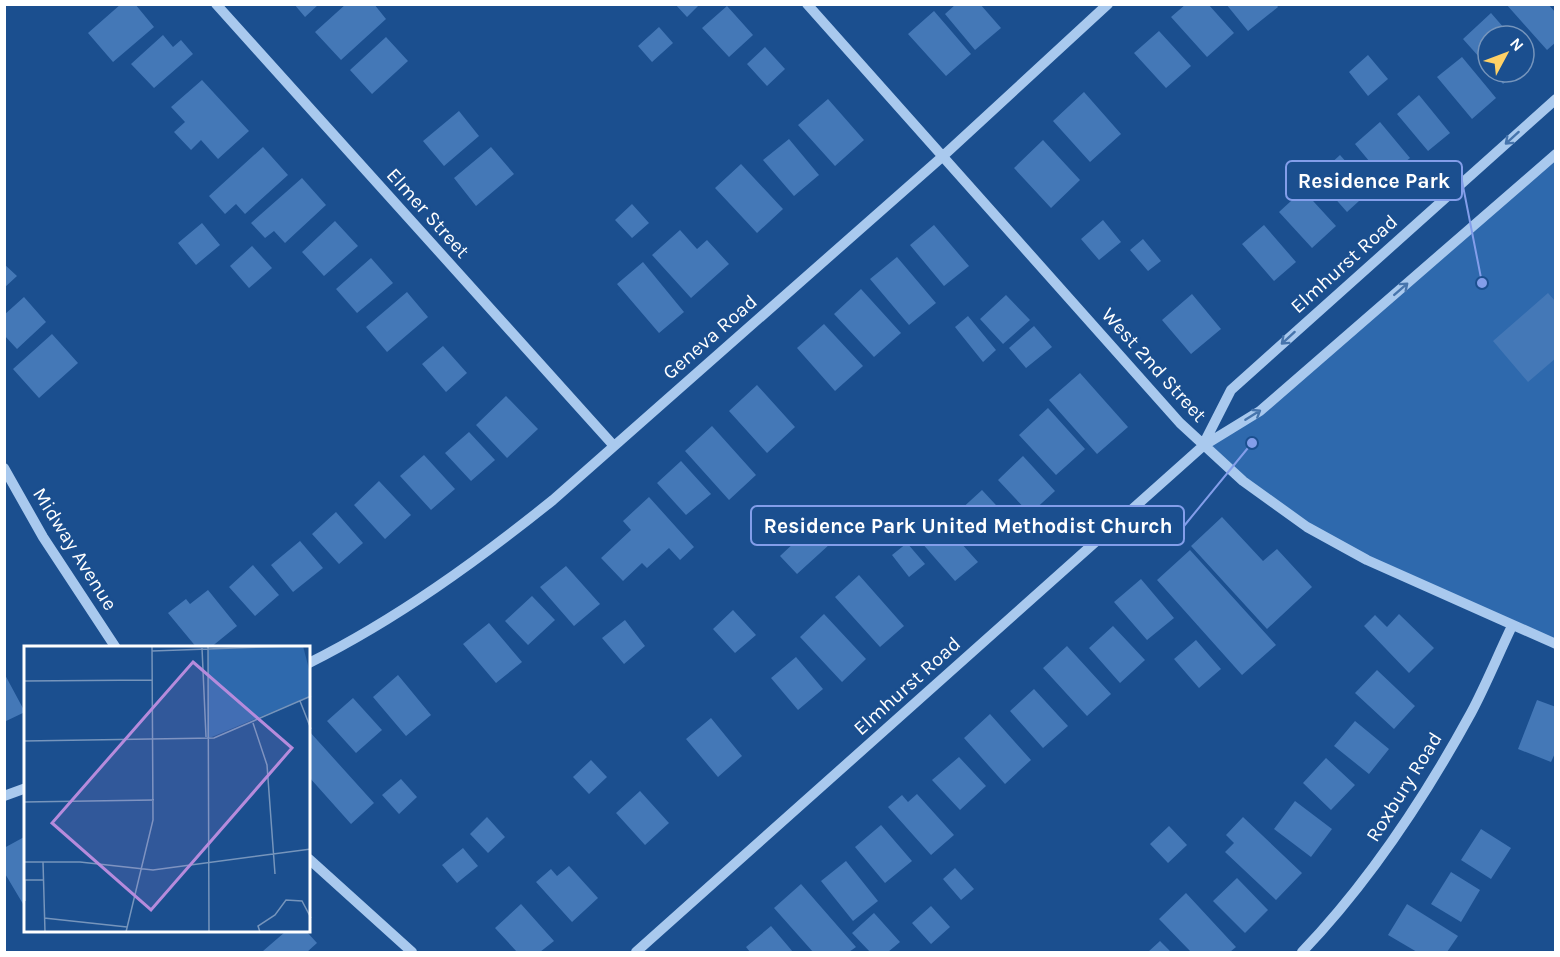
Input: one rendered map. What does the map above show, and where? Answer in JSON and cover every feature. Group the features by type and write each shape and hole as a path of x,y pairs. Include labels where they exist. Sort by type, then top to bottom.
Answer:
{"street":[{"name":"Elmer Street","path":"216,4 614,446"},
{"name":"West 2nd Street","path":"807,4 1203,446 1251,487 1307,527 1367,560 1556,644"},
{"name":"Geneva Road","path":"310,662 393,615 448,579 553,500 942,157 1108,4"},
{"name":"Elmhurst Road","path":"1203,446 1231,390 1556,99"},
{"name":"Elmhurst Road","path":"636,952 1203,446 1260,411 1556,154"},
{"name":"Midway Avenue","path":"4,468 43,537 115,646"},
{"name":"Roxbury Road","path":"1302,952 1348,900 1385,852 1416,806 1472,710 1512,626"},
{"path":"4,796 24,789"},
{"path":"310,860 412,952"}],"shaded area":[{"path":"1555,154 1555,644 1307,527 1203,446 1260,411"}],"building":[{"path":"121,4 135,4 154,27 113,62 88,33"},
{"path":"294,4 319,4 305,17"},
{"path":"346,4 374,4 386,19 341,60 315,32"},
{"path":"675,4 700,4 687,17"},
{"path":"956,4 980,4 1001,28 975,50 945,14"},
{"path":"1186,4 1208,4 1234,33 1207,57 1171,17"},
{"path":"1226,4 1276,4 1278,7 1248,31"},
{"path":"1506,4 1548,4 1556,13 1556,42 1547,50 1536,38 1536,24 1524,24"},
{"path":"727,6 753,35 729,57 702,28"},
{"path":"934,11 971,54 946,76 908,34"},
{"path":"1491,13 1501,24 1479,24"},
{"path":"659,27 673,43 652,62 638,46"},
{"path":"1476,27 1476,54 1463,39"},
{"path":"1159,31 1191,66 1166,88 1134,53"},
{"path":"163,35 173,47 181,40 193,54 154,88 131,64"},
{"path":"386,37 408,61 372,94 350,70"},
{"path":"765,47 785,69 767,86 747,64"},
{"path":"1368,55 1388,79 1368,96 1349,72"},
{"path":"1462,57 1476,74 1476,84 1484,84 1496,98 1472,119 1437,77"},
{"path":"202,80 249,131 218,159 201,140 191,150 174,132 185,122 171,107"},
{"path":"1084,92 1121,134 1090,162 1053,121"},
{"path":"1419,95 1450,133 1428,151 1397,114"},
{"path":"828,99 864,140 835,166 798,125"},
{"path":"459,111 479,136 444,166 423,141"},
{"path":"1380,122 1410,158 1384,179 1355,144"},
{"path":"789,139 819,175 794,196 763,160"},
{"path":"1043,140 1080,180 1051,208 1014,168"},
{"path":"263,147 288,175 245,214 236,204 225,214 209,196"},
{"path":"491,147 514,174 476,206 454,178"},
{"path":"1340,155 1371,190 1347,212 1316,177"},
{"path":"741,164 783,209 757,233 715,188"},
{"path":"302,178 326,205 285,243 274,231 265,238 251,223"},
{"path":"1303,190 1336,226 1312,248 1279,212"},
{"path":"632,204 649,223 632,238 615,220"},
{"path":"1103,220 1121,242 1099,260 1081,239"},
{"path":"335,221 358,246 324,276 302,252"},
{"path":"202,223 220,245 196,265 178,243"},
{"path":"934,225 969,266 944,286 910,245"},
{"path":"1264,225 1296,262 1274,281 1242,244"},
{"path":"680,230 697,249 707,240 729,264 691,298 652,255"},
{"path":"1143,239 1161,261 1148,271 1130,250"},
{"path":"252,246 272,268 249,288 230,266"},
{"path":"897,257 936,303 909,325 870,279"},
{"path":"371,258 393,283 357,313 336,289"},
{"path":"643,262 684,312 659,333 617,284"},
{"path":"4,264 17,276 4,288"},
{"path":"861,289 901,333 874,357 834,314"},
{"path":"407,292 428,317 387,352 366,327"},
{"path":"1548,293 1556,302 1556,358 1528,382 1493,341"},
{"path":"1192,294 1221,329 1191,354 1162,320"},
{"path":"1006,295 1030,320 1003,344 980,319"},
{"path":"24,297 46,322 17,349 4,335 4,315"},
{"path":"968,316 996,350 983,362 955,327"},
{"path":"824,324 863,366 835,391 797,348"},
{"path":"1034,326 1052,347 1026,368 1009,348"},
{"path":"52,334 78,363 39,398 13,369"},
{"path":"443,346 467,373 446,392 422,364"},
{"path":"1080,373 1128,427 1097,454 1049,400"},
{"path":"757,385 795,427 767,453 729,411"},
{"path":"506,396 538,429 507,458 476,425"},
{"path":"1048,408 1085,449 1056,475 1019,435"},
{"path":"712,426 756,475 729,500 685,451"},
{"path":"469,432 495,460 471,481 445,453"},
{"path":"424,455 455,489 431,510 400,476"},
{"path":"1023,456 1055,491 1030,514 998,480"},
{"path":"681,461 711,494 686,515 657,483"},
{"path":"379,481 411,515 385,539 354,505"},
{"path":"982,490 1008,518 983,540 958,512"},
{"path":"649,497 694,547 680,560 669,548 647,568 642,563 623,581 601,558 631,530 623,521"},
{"path":"336,512 363,543 339,564 312,534"},
{"path":"1222,517 1263,561 1277,549 1312,587 1267,629 1191,546"},
{"path":"943,523 978,562 955,581 921,542"},
{"path":"813,525 830,544 797,574 780,556"},
{"path":"300,541 323,568 293,592 271,565"},
{"path":"907,543 925,564 909,577 892,555"},
{"path":"1190,550 1276,645 1242,675 1157,580"},
{"path":"253,565 279,595 255,616 229,587"},
{"path":"566,566 600,604 574,626 540,587"},
{"path":"859,575 904,626 880,647 835,597"},
{"path":"1141,579 1174,618 1147,640 1114,602"},
{"path":"208,590 237,626 212,646 195,646 168,613 186,599 190,604"},
{"path":"532,596 555,620 528,645 505,621"},
{"path":"733,610 756,635 735,653 713,629"},
{"path":"824,614 866,659 842,682 800,637"},
{"path":"1399,614 1434,648 1409,673 1364,626 1375,615 1387,627"},
{"path":"625,620 645,646 624,664 602,638"},
{"path":"489,623 522,662 496,683 463,644"},
{"path":"1113,626 1145,660 1120,683 1089,648"},
{"path":"1196,640 1221,669 1199,688 1174,659"},
{"path":"1067,646 1111,694 1087,716 1043,668"},
{"path":"796,657 823,689 798,710 771,678"},
{"path":"1377,670 1415,706 1394,729 1355,693"},
{"path":"4,673 24,712 4,722"},
{"path":"398,675 431,715 406,736 373,697"},
{"path":"1034,689 1068,726 1043,748 1010,711"},
{"path":"353,698 382,730 356,753 327,721"},
{"path":"1537,700 1556,707 1556,751 1551,762 1518,749"},
{"path":"990,714 1031,760 1005,784 964,738"},
{"path":"711,718 742,756 718,777 686,739"},
{"path":"1355,721 1389,749 1369,774 1334,746"},
{"path":"310,732 374,803 351,824 310,778"},
{"path":"959,757 986,786 960,810 932,780"},
{"path":"1326,758 1355,785 1331,810 1303,783"},
{"path":"591,760 607,777 589,794 573,777"},
{"path":"401,779 417,797 399,814 382,795"},
{"path":"640,791 669,823 645,845 616,813"},
{"path":"917,794 954,835 931,855 888,807 902,795 908,802"},
{"path":"1295,801 1332,829 1311,857 1274,829"},
{"path":"487,817 505,837 488,853 470,834"},
{"path":"1243,817 1302,873 1276,900 1225,852 1234,843 1226,835"},
{"path":"881,825 912,861 885,883 855,847"},
{"path":"1169,826 1187,845 1168,863 1150,844"},
{"path":"1481,829 1511,848 1491,879 1461,860"},
{"path":"24,837 24,906 4,872 4,848"},
{"path":"463,848 478,866 457,883 442,865"},
{"path":"846,861 878,901 853,921 821,881"},
{"path":"569,866 598,898 572,922 536,882 551,869 557,876"},
{"path":"955,868 974,889 961,900 943,879"},
{"path":"1451,872 1480,890 1461,922 1431,904"},
{"path":"1237,878 1268,910 1245,933 1213,901"},
{"path":"801,884 856,947 849,952 813,952 774,908"},
{"path":"1186,893 1236,947 1230,952 1191,952 1159,919"},
{"path":"521,904 554,941 540,952 517,952 495,928"},
{"path":"1407,904 1458,936 1447,952 1417,952 1388,935"},
{"path":"931,906 950,927 931,944 912,923"},
{"path":"874,913 900,942 888,952 870,952 852,933"},
{"path":"771,926 793,952 750,952 746,947"},
{"path":"284,933 308,933 317,943 307,952 263,951"},
{"path":"1160,941 1171,952 1148,952"}],"place":[{"name":"Residence Park","path":"1482,283"},
{"name":"Residence Park United Methodist Church","path":"1252,443"}]}
